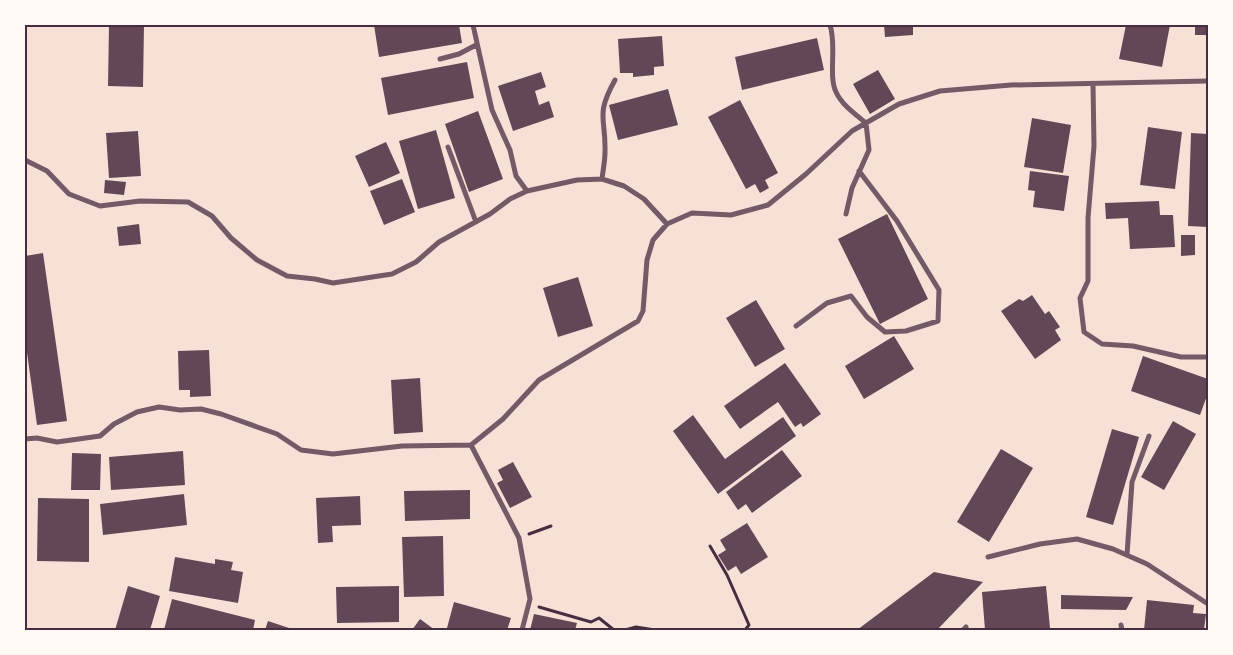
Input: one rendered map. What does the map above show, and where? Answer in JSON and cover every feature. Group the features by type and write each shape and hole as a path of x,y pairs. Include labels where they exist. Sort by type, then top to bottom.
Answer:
{"street":[{"path":"473,25 492,110 510,150 516,176 527,191"},
{"path":"836,25 830,27 834,38 835,91 849,110 866,123 869,150 852,188 846,214"},
{"path":"440,59 460,54 476,45"},
{"path":"602,179 605,151 601,118 604,99 615,80"},
{"path":"25,440 37,438 58,442 100,436 114,424 136,412 159,407 180,410 201,409 221,414 277,434 301,450 333,454 402,446 472,445 503,419 539,380 638,321 642,311 647,260 653,240 668,224 692,213 731,214 768,206 852,131 899,104 940,91 1011,85 1208,81"},
{"path":"1093,84 1094,146 1088,218 1088,281 1080,298 1084,332 1102,344 1133,346 1181,357 1208,357"},
{"path":"448,147 476,222"},
{"path":"25,160 46,171 69,194 100,206 140,201 188,202 212,216 231,238 257,260 287,276 333,283 392,274 416,262 439,242 476,222 510,199 527,191 577,180 602,179 624,186 644,199 668,224"},
{"path":"796,326 827,303 851,296 867,317 885,332 906,331 938,321 939,290 897,221 860,171"},
{"path":"1127,555 1132,482 1149,436"},
{"path":"472,445 519,538 530,599 522,630"},
{"path":"988,557 1040,544 1077,540 1127,555 1175,580 1208,604"}],"path":[{"path":"519,538 551,526"},
{"path":"710,546 728,575 749,625 745,630"},
{"path":"528,604 591,622 599,618 614,630"},
{"path":"625,630 636,627 655,630"}],"building":[{"path":"109,25 144,25 143,87 108,86"},
{"path":"374,25 459,25 462,43 379,57"},
{"path":"884,25 913,25 913,35 885,37"},
{"path":"1126,25 1170,25 1162,67 1119,59"},
{"path":"1195,25 1208,25 1208,35 1195,35"},
{"path":"662,36 664,66 654,67 654,75 633,77 633,73 620,73 618,39"},
{"path":"817,38 824,70 742,90 735,57"},
{"path":"467,62 474,98 388,115 381,78"},
{"path":"878,70 895,99 870,114 853,84"},
{"path":"541,72 546,87 535,91 539,105 549,101 554,117 513,131 498,86"},
{"path":"668,89 678,125 618,140 609,105"},
{"path":"740,100 778,173 765,180 769,188 760,193 755,184 746,189 708,117"},
{"path":"478,111 503,179 469,192 445,124"},
{"path":"1032,118 1071,125 1063,173 1024,167"},
{"path":"1148,127 1182,132 1175,189 1140,185"},
{"path":"436,130 455,198 418,209 399,141"},
{"path":"138,131 141,176 109,178 106,133"},
{"path":"1191,133 1208,134 1208,227 1188,226"},
{"path":"386,142 400,173 369,187 355,156"},
{"path":"1030,171 1069,176 1064,211 1033,207 1035,191 1028,190"},
{"path":"402,179 415,212 384,225 370,191"},
{"path":"105,180 126,182 124,195 104,193"},
{"path":"1159,201 1160,215 1173,215 1175,247 1130,249 1128,218 1106,219 1105,203"},
{"path":"887,214 928,299 880,324 838,239"},
{"path":"139,224 141,244 119,246 117,227"},
{"path":"1181,235 1195,235 1195,255 1181,256"},
{"path":"43,253 67,421 37,425 25,338 25,256"},
{"path":"578,277 593,326 558,337 543,288"},
{"path":"1032,295 1045,314 1049,311 1060,327 1055,330 1061,340 1035,359 1001,311 1019,299 1023,301"},
{"path":"756,300 785,349 755,367 726,318"},
{"path":"894,336 914,369 864,399 845,366"},
{"path":"209,350 211,396 190,397 190,390 179,390 178,351"},
{"path":"1143,356 1208,379 1208,393 1200,415 1131,391"},
{"path":"785,363 821,414 803,427 801,423 795,427 778,402 740,429 724,406"},
{"path":"420,378 423,432 394,434 391,380"},
{"path":"693,415 725,459 783,417 796,436 718,494 673,431"},
{"path":"1173,421 1196,434 1164,490 1141,477"},
{"path":"1112,429 1139,437 1113,525 1086,517"},
{"path":"1001,449 1033,468 989,542 957,522"},
{"path":"782,450 802,476 752,513 746,504 738,510 726,492"},
{"path":"183,451 185,485 111,490 109,457"},
{"path":"72,453 101,454 100,490 71,490"},
{"path":"513,462 532,497 510,508 497,483 503,480 498,470"},
{"path":"470,490 470,519 405,521 404,491"},
{"path":"184,494 187,525 103,535 100,504"},
{"path":"360,496 361,525 332,526 333,542 318,543 316,498"},
{"path":"38,498 89,499 89,562 37,561"},
{"path":"747,523 768,557 741,574 736,566 728,571 718,555 726,550 720,540"},
{"path":"443,536 444,596 404,597 402,537"},
{"path":"175,557 215,564 215,559 233,562 231,570 243,572 238,603 169,591"},
{"path":"934,572 983,582 937,630 857,630"},
{"path":"128,586 160,596 150,630 115,630"},
{"path":"399,586 399,622 337,623 336,587"},
{"path":"1046,586 1050,628 985,630 982,592"},
{"path":"1061,595 1133,597 1126,610 1061,609"},
{"path":"172,599 255,620 253,630 164,630"},
{"path":"1147,600 1194,605 1193,613 1206,614 1204,630 1144,630"},
{"path":"454,602 511,618 507,630 455,630 447,628"},
{"path":"534,614 577,623 575,630 530,630"},
{"path":"420,619 435,630 412,630"},
{"path":"268,621 295,630 265,630"}]}
